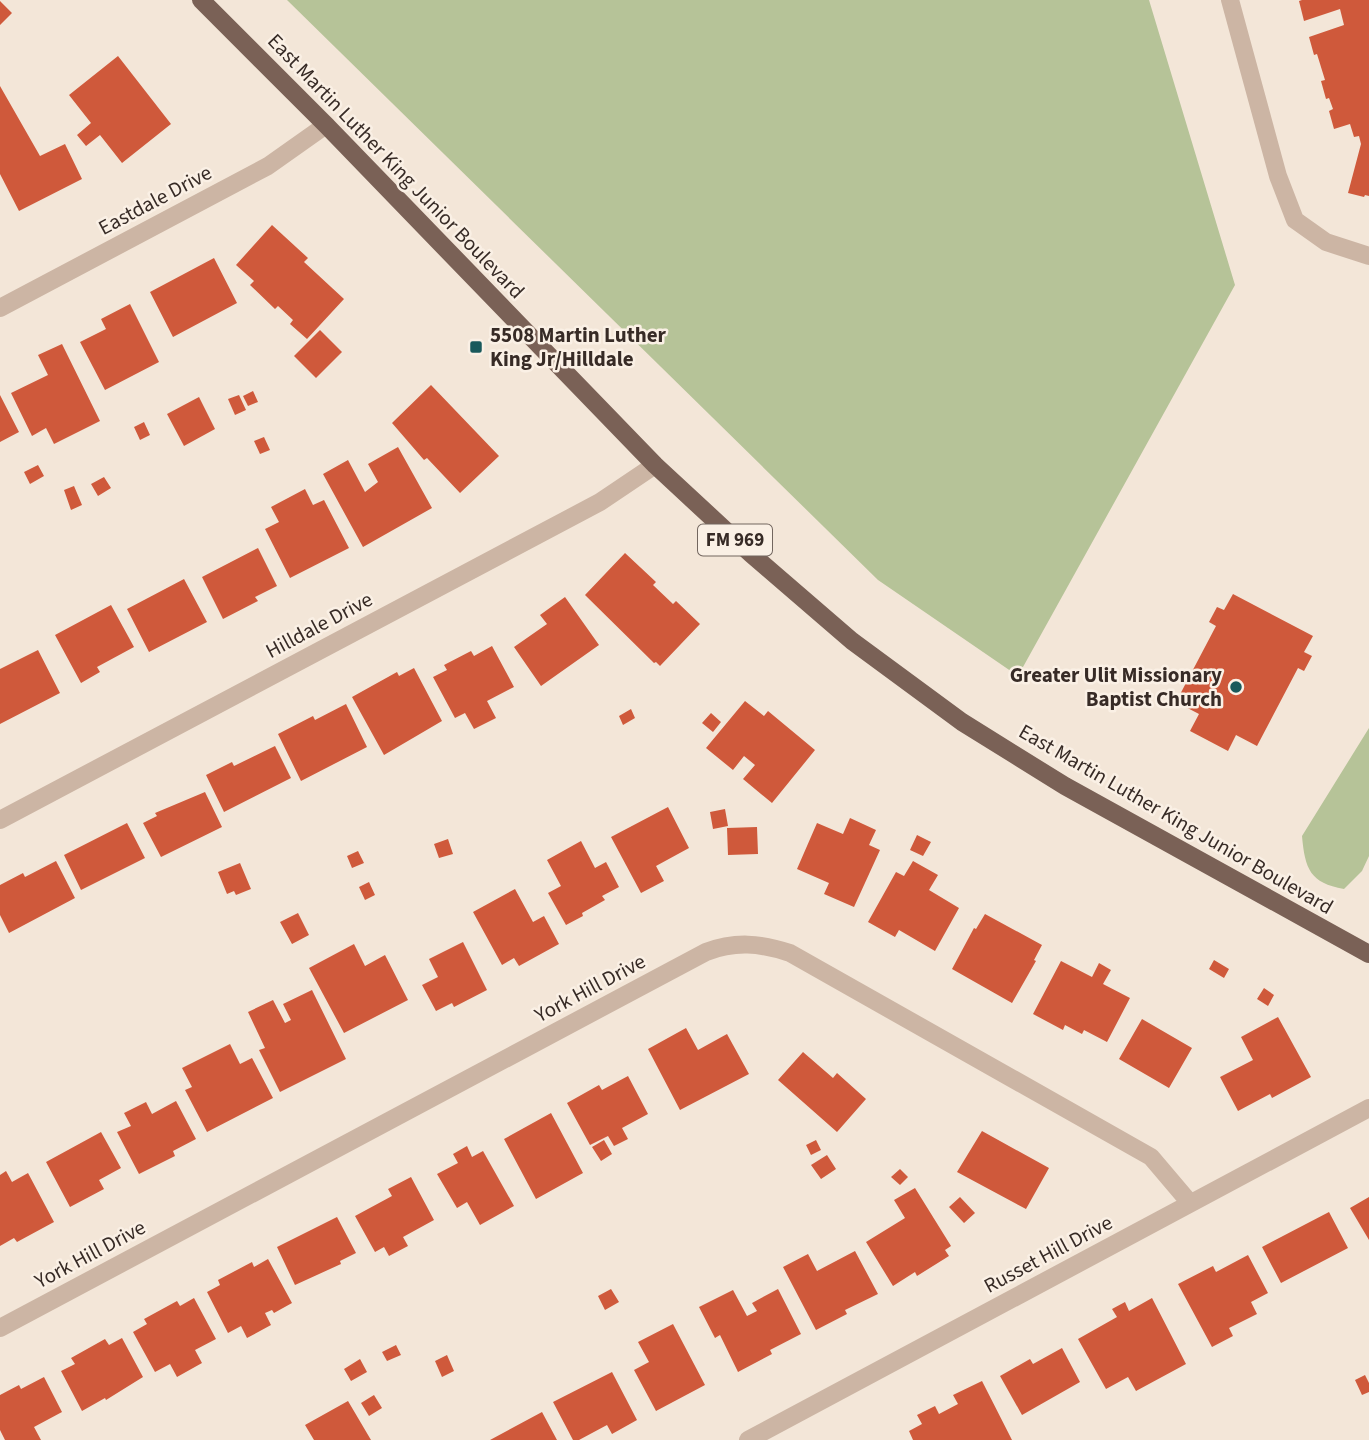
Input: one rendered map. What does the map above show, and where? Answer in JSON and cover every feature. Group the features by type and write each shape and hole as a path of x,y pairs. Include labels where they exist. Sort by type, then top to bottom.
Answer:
{"main road":[{"name":"East Martin Luther King Junior Boulevard","path":"201,0 326,125 656,466 751,554 852,641 962,722 1065,786 1369,954"}],"street":[{"path":"1230,0 1278,176 1295,220 1326,242 1369,256"},
{"name":"Eastdale Drive","path":"0,309 268,166 326,125"},
{"name":"Hilldale Drive","path":"0,820 600,502 656,466"},
{"name":"York Hill Drive","path":"0,1328 706,952 742,943 767,945 790,953 1151,1157 1191,1203"},
{"name":"Russet Hill Drive","path":"748,1440 1369,1108"}],"green space":[{"path":"287,0 1149,0 1235,285 1018,676 878,580"},
{"path":"1369,728 1369,856 1362,871 1344,889 1324,883 1311,873 1302,836"}],"building":[{"path":"1369,0 1369,196 1348,193 1361,144 1359,136 1354,137 1350,124 1334,129 1329,111 1333,109 1329,98 1326,99 1321,81 1325,80 1309,37 1344,25 1340,9 1304,21 1299,1"},
{"path":"0,1 12,13 0,25"},
{"path":"118,56 171,124 122,163 100,135 86,146 77,135 91,123 69,95"},
{"path":"0,86 40,156 65,144 82,179 19,211 0,174"},
{"path":"272,225 308,258 304,262 344,299 307,339 290,324 293,320 278,306 275,309 250,285 254,281 236,265"},
{"path":"214,258 237,303 173,337 150,292"},
{"path":"130,304 159,362 105,390 80,342 106,329 101,319"},
{"path":"320,330 342,352 316,378 294,356"},
{"path":"62,344 100,421 54,444 46,428 32,436 11,393 48,375 38,355"},
{"path":"431,385 499,456 460,493 427,458 424,460 392,423"},
{"path":"253,391 258,402 248,406 243,396"},
{"path":"0,395 19,432 0,442"},
{"path":"239,395 246,410 235,415 228,399"},
{"path":"199,397 215,429 184,446 167,414"},
{"path":"144,422 150,435 140,440 134,427"},
{"path":"264,437 270,450 260,454 254,441"},
{"path":"398,447 432,508 363,547 323,474 348,460 365,492 378,482 368,464"},
{"path":"38,465 44,476 30,484 24,472"},
{"path":"104,477 111,488 98,496 91,484"},
{"path":"74,486 82,505 71,510 64,490"},
{"path":"305,489 313,505 324,500 349,548 290,578 265,529 279,522 271,507"},
{"path":"258,548 277,586 255,597 258,601 223,619 202,577"},
{"path":"625,553 656,582 653,585 673,604 676,601 700,624 660,666 585,595"},
{"path":"184,579 207,622 149,652 127,609"},
{"name":"Greater Ulit Missionary Baptist Church","path":"1233,594 1313,636 1304,652 1312,656 1304,671 1298,668 1257,746 1236,735 1228,751 1190,731 1199,714 1176,702 1216,626 1209,622 1217,607 1224,610"},
{"path":"565,597 599,645 541,686 514,647 547,624 540,615"},
{"path":"111,605 134,647 97,667 100,672 81,683 55,635"},
{"path":"492,646 514,687 487,701 496,718 474,729 465,713 455,718 433,677 447,670 444,665 471,651 474,656"},
{"path":"38,650 60,693 0,724 0,669"},
{"path":"414,668 442,721 384,755 352,697 397,672 399,676"},
{"path":"745,701 764,716 768,711 815,750 772,803 743,779 755,765 744,756 733,770 706,748"},
{"path":"346,704 367,747 301,781 278,734 313,716 315,720"},
{"path":"631,709 635,718 623,725 619,716"},
{"path":"711,713 721,722 713,732 702,723"},
{"path":"275,746 291,778 224,812 206,775 232,762 234,766"},
{"path":"205,792 222,827 161,857 143,823 157,816 155,813"},
{"path":"668,807 689,848 656,866 664,881 641,893 611,837"},
{"path":"725,809 728,826 713,829 710,812"},
{"path":"850,818 876,830 869,845 880,850 854,907 824,894 829,883 797,869 817,823 843,834"},
{"path":"127,823 145,858 81,890 64,855"},
{"path":"757,827 758,854 728,855 727,828"},
{"path":"917,835 931,842 923,856 910,850"},
{"path":"448,839 453,854 439,858 434,844"},
{"path":"581,841 595,868 606,862 619,887 602,896 605,900 582,913 583,916 566,925 548,893 561,886 547,860"},
{"path":"358,851 364,863 352,868 347,856"},
{"path":"56,861 75,898 9,933 0,915 0,885 23,873 25,877"},
{"path":"913,861 938,875 929,890 959,908 935,951 899,930 895,937 868,922 896,872 904,876"},
{"path":"240,863 251,889 236,895 234,891 227,894 218,872"},
{"path":"369,882 375,895 365,900 359,887"},
{"path":"515,889 533,922 544,916 559,944 519,966 514,958 502,965 473,912"},
{"path":"298,913 309,935 292,944 280,922"},
{"path":"985,914 1042,945 1012,1003 952,969 974,928 976,929"},
{"path":"463,942 487,990 454,1007 452,1003 436,1011 422,985 438,977 429,959"},
{"path":"354,944 365,966 385,955 408,1000 344,1033 309,968"},
{"path":"1214,960 1229,969 1224,978 1209,969"},
{"path":"1061,961 1092,977 1099,963 1111,970 1103,984 1130,998 1107,1042 1084,1030 1082,1034 1065,1025 1063,1030 1033,1014"},
{"path":"1264,988 1274,995 1268,1006 1257,999"},
{"path":"312,990 346,1059 280,1092 259,1050 265,1048 248,1012 273,1000 285,1023 291,1020 283,1004"},
{"path":"1278,1017 1311,1077 1272,1098 1270,1094 1238,1111 1220,1077 1253,1060 1241,1037"},
{"path":"1142,1019 1192,1048 1169,1088 1119,1059"},
{"path":"686,1028 698,1050 727,1034 749,1074 680,1110 648,1049"},
{"path":"230,1044 240,1064 252,1058 273,1098 207,1132 185,1090 192,1087 182,1068"},
{"path":"803,1052 833,1078 837,1073 866,1099 837,1132 778,1080"},
{"path":"628,1076 648,1114 622,1128 628,1139 614,1146 608,1136 590,1145 567,1103 599,1085 602,1090"},
{"path":"176,1101 196,1139 173,1151 175,1156 139,1174 117,1132 131,1126 124,1113 146,1102 152,1114"},
{"path":"551,1113 583,1173 536,1199 504,1139"},
{"path":"982,1131 1049,1168 1026,1209 957,1172"},
{"path":"101,1132 121,1168 99,1180 104,1189 70,1207 46,1162"},
{"path":"604,1140 612,1154 601,1161 592,1147"},
{"path":"816,1140 821,1150 811,1155 806,1145"},
{"path":"467,1146 472,1157 483,1151 514,1206 480,1225 467,1202 457,1208 437,1174 458,1163 453,1154"},
{"path":"827,1155 836,1169 821,1179 811,1165"},
{"path":"900,1169 908,1177 900,1185 891,1177"},
{"path":"6,1171 12,1182 28,1173 54,1222 17,1242 14,1238 0,1246 0,1175"},
{"path":"411,1177 434,1220 403,1237 408,1246 389,1256 384,1247 375,1252 355,1216 392,1196 388,1189"},
{"path":"915,1188 951,1246 945,1250 949,1256 917,1276 915,1272 893,1286 866,1242 905,1218 894,1200"},
{"path":"960,1197 975,1213 964,1223 949,1207"},
{"path":"1369,1197 1369,1240 1350,1208"},
{"path":"1329,1212 1348,1248 1281,1283 1262,1247"},
{"path":"337,1217 356,1253 340,1261 341,1264 295,1285 277,1247"},
{"path":"855,1251 878,1294 845,1310 847,1314 816,1330 783,1267 808,1254 817,1271"},
{"path":"1248,1255 1268,1293 1251,1302 1257,1314 1229,1328 1233,1336 1212,1347 1178,1284 1213,1266 1216,1272"},
{"path":"268,1259 292,1303 274,1313 272,1310 265,1313 271,1325 247,1338 241,1326 228,1333 207,1292 220,1285 218,1280 252,1262 254,1267"},
{"path":"611,1289 619,1302 605,1310 598,1296"},
{"path":"778,1289 801,1334 770,1350 772,1354 738,1372 720,1335 715,1338 699,1307 733,1290 747,1316 757,1311 752,1303"},
{"path":"194,1298 216,1339 195,1350 202,1363 177,1377 170,1364 155,1372 133,1332 147,1324 144,1319 177,1301 180,1306"},
{"path":"1152,1298 1186,1364 1136,1391 1128,1377 1106,1389 1078,1339 1117,1317 1112,1309 1125,1302 1129,1311"},
{"path":"673,1324 705,1385 656,1411 634,1370 649,1362 638,1342"},
{"path":"122,1338 143,1377 82,1411 61,1371 75,1364 71,1358 105,1339 109,1345"},
{"path":"396,1345 401,1355 387,1361 382,1352"},
{"path":"1062,1348 1080,1382 1022,1415 1000,1376 1030,1359 1033,1364"},
{"path":"447,1355 454,1371 442,1377 435,1361"},
{"path":"360,1359 367,1372 351,1381 344,1369"},
{"path":"612,1372 637,1420 612,1434 607,1425 579,1440 573,1440 553,1402"},
{"path":"1365,1375 1369,1392 1362,1395 1355,1380"},
{"path":"44,1377 62,1412 34,1427 41,1440 5,1440 0,1430 0,1395 19,1385 21,1389"},
{"path":"982,1381 1012,1440 913,1440 909,1431 922,1424 917,1415 935,1406 939,1414 958,1404 953,1395"},
{"path":"374,1395 382,1408 369,1416 361,1403"},
{"path":"348,1401 371,1440 314,1440 305,1425"},
{"path":"542,1412 557,1440 490,1440"}],"place":[{"name":"5508 Martin Luther King Jr/Hilldale","path":"476,347"},
{"name":"Greater Ulit Missionary Baptist Church","path":"1236,687"}]}
